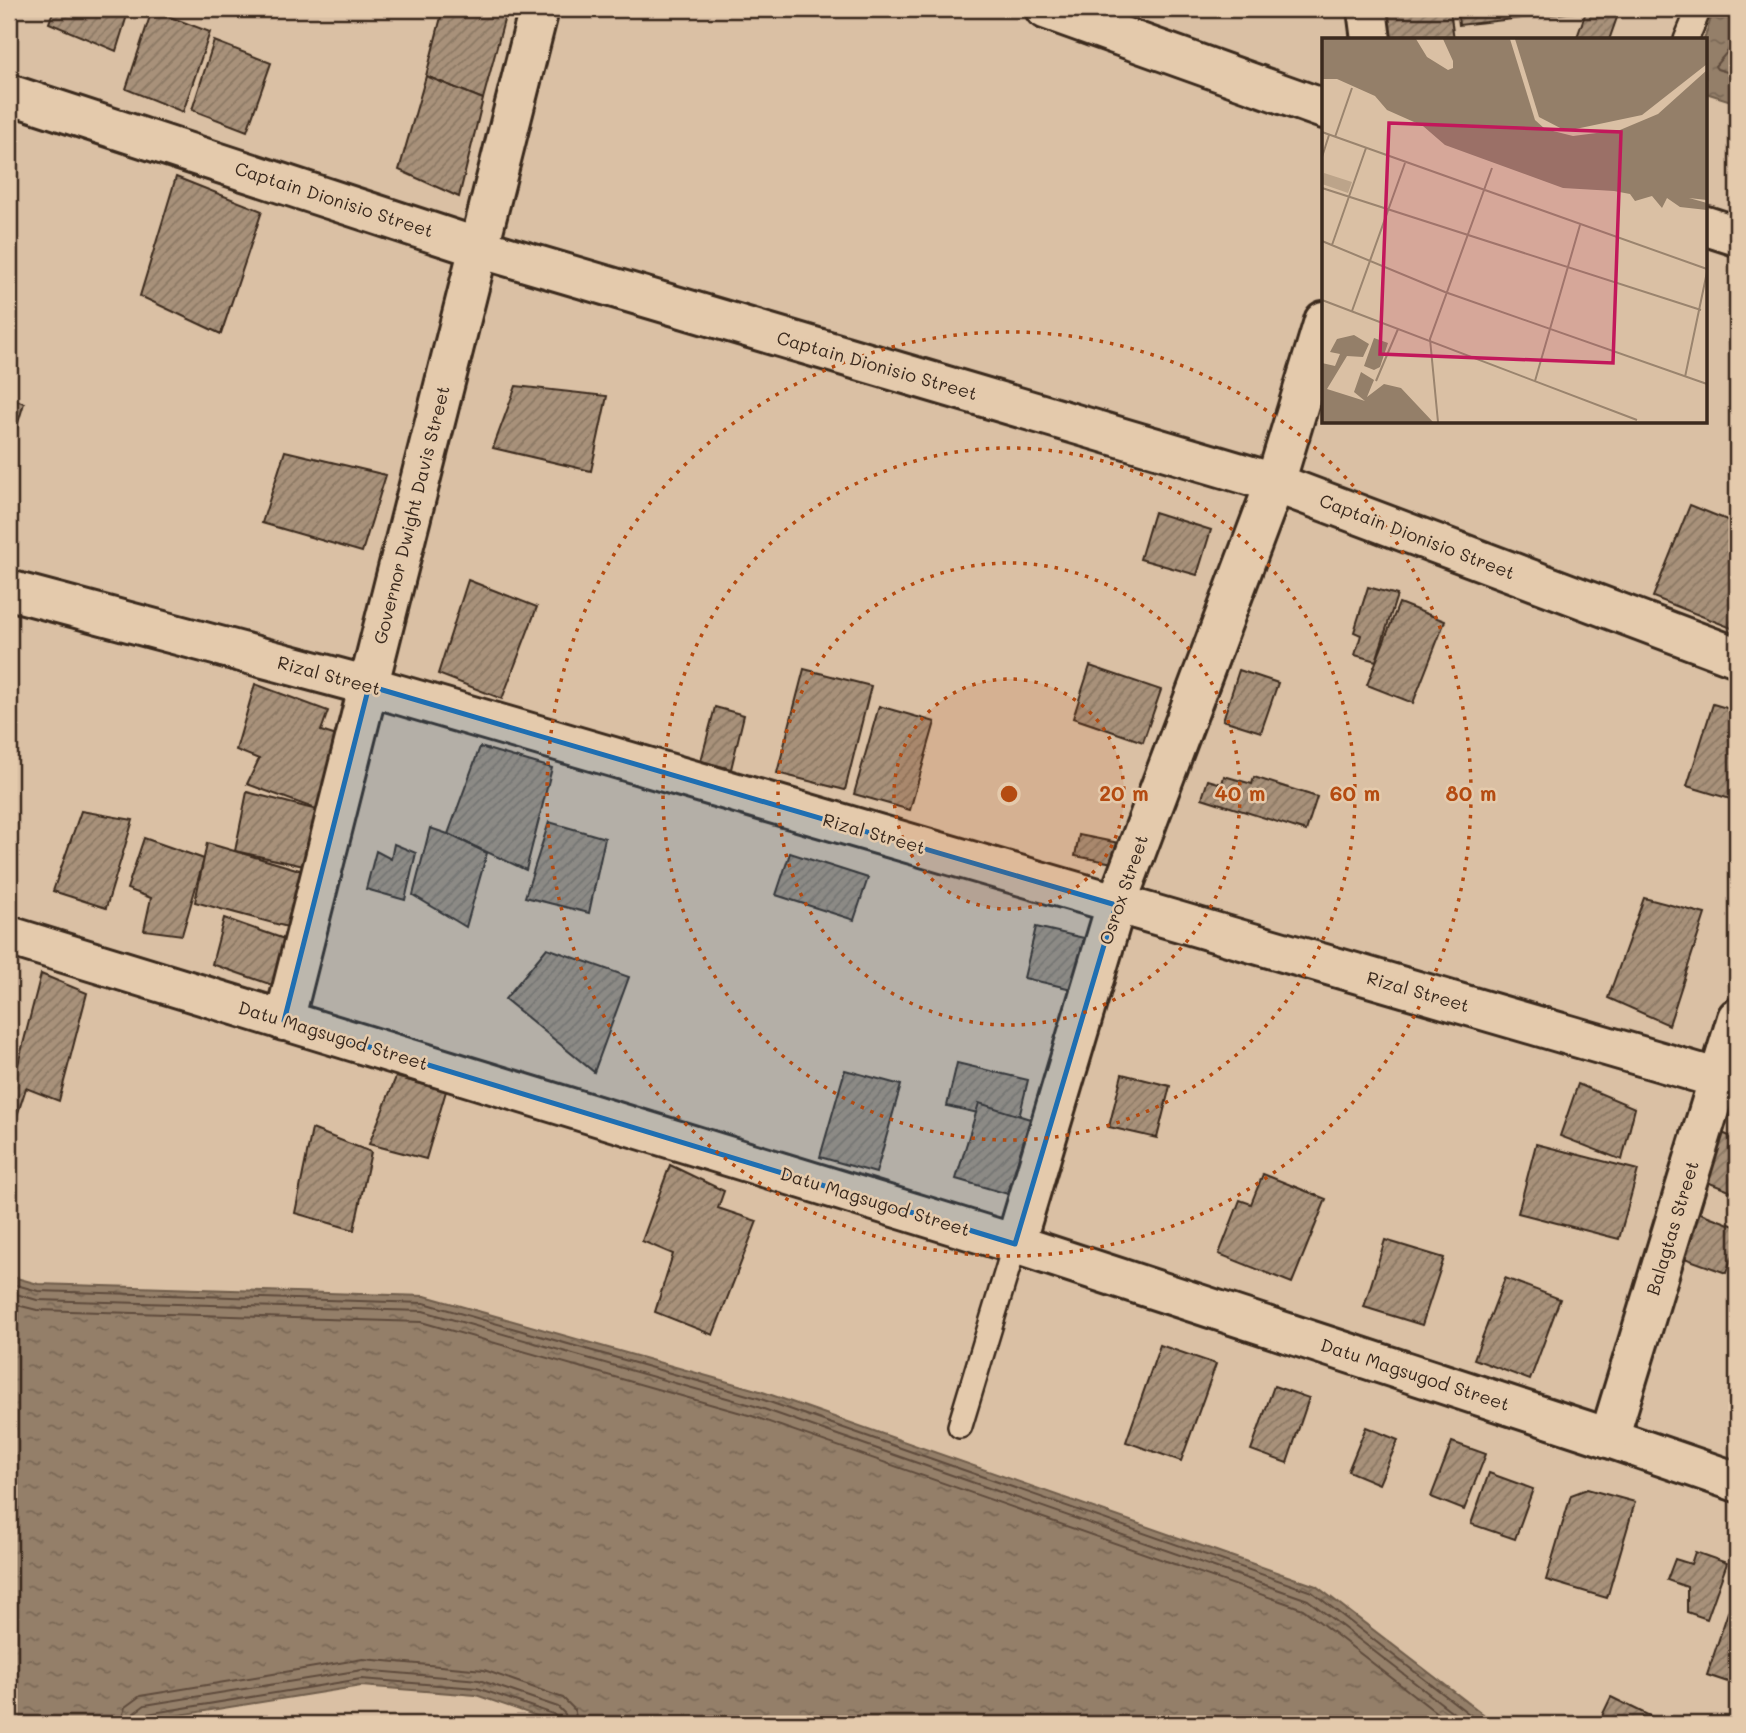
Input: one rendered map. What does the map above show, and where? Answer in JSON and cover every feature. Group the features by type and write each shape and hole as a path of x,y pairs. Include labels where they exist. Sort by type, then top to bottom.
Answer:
{"street":[{"name":"Governor Dwight Davis Street","path":"284,1021 539,9"},
{"path":"1045,9 1322,108"},
{"path":"1367,9 1371,38"},
{"name":"Captain Dionisio Street","path":"9,94 479,248 1275,483 1737,657"},
{"path":"1708,227 1737,236"},
{"name":"Osrox Street","path":"1015,1244 1116,905 1275,483 1322,328"},
{"name":"Rizal Street","path":"9,590 369,686 1728,1081"},
{"name":"Datu Magsugod Street","path":"9,936 1015,1244 1737,1482"},
{"name":"Balagtas Street","path":"1609,1438 1728,1081 1737,1018"}],"lane":[{"path":"1687,38 1699,9"},
{"name":"Osrox Street","path":"960,1426 1015,1244"}],"highlighted area":[{"path":"369,686 1116,905 1015,1244 284,1021"}],"water":[{"path":"1714,9 1737,9 1737,103 1708,94 1708,38 1705,38"},
{"path":"9,1276 38,1284 425,1296 760,1391 1316,1586 1496,1724 560,1724 476,1695 361,1686 124,1724 9,1724"}],"building":[{"path":"54,9 129,9 116,51 49,23"},
{"path":"443,9 507,9 483,99 426,76"},
{"path":"1387,9 1450,9 1454,38 1391,38"},
{"path":"1457,9 1576,9 1577,12 1459,25"},
{"path":"1587,9 1620,9 1610,38 1577,38"},
{"path":"152,10 210,32 183,112 126,89"},
{"path":"214,41 271,63 247,131 192,110"},
{"path":"426,76 483,99 459,197 399,170"},
{"path":"176,177 262,211 221,334 140,296"},
{"path":"516,386 607,396 591,471 493,448"},
{"path":"9,397 24,403 9,453"},
{"path":"285,451 386,475 362,552 262,523"},
{"path":"1690,505 1737,524 1737,620 1734,629 1653,597"},
{"path":"1154,512 1211,530 1197,575 1140,559"},
{"path":"468,580 537,607 502,699 438,674"},
{"path":"1368,587 1397,595 1376,661 1355,655 1361,635 1354,632"},
{"path":"1399,603 1445,621 1413,703 1367,685"},
{"path":"1090,666 1161,690 1143,742 1073,718"},
{"path":"804,669 871,686 845,790 777,773"},
{"path":"1239,670 1278,683 1261,732 1223,720"},
{"path":"255,684 328,711 321,731 343,738 327,813 247,784 259,759 236,750"},
{"path":"1713,704 1737,711 1737,801 1687,786"},
{"path":"879,706 935,722 910,810 854,794"},
{"path":"715,707 744,715 731,769 701,761"},
{"path":"480,747 552,768 526,870 448,834"},
{"path":"1224,776 1252,784 1254,777 1317,797 1306,831 1202,798 1208,780 1222,784"},
{"path":"247,792 321,811 304,866 235,851"},
{"path":"81,811 133,820 106,908 53,891"},
{"path":"549,822 605,838 589,913 525,897"},
{"path":"430,828 487,853 466,927 413,895"},
{"path":"1079,835 1124,844 1119,864 1075,856"},
{"path":"144,838 204,859 182,935 144,930 151,898 127,889"},
{"path":"207,843 310,873 295,929 195,902"},
{"path":"394,844 416,853 405,900 366,889 376,851 391,859"},
{"path":"790,853 868,878 854,920 776,895"},
{"path":"1644,898 1705,914 1669,1025 1608,998"},
{"path":"224,918 290,941 278,987 212,964"},
{"path":"1036,927 1084,938 1072,989 1024,978"},
{"path":"547,948 629,977 594,1072 505,999"},
{"path":"41,974 87,993 59,1101 26,1088 9,1141 9,1060 18,1064"},
{"path":"957,1063 1028,1080 1018,1122 947,1106"},
{"path":"845,1070 901,1085 876,1173 820,1157"},
{"path":"1122,1074 1170,1086 1157,1138 1109,1127"},
{"path":"396,1077 446,1091 426,1159 369,1144"},
{"path":"1578,1084 1635,1108 1622,1160 1560,1136"},
{"path":"979,1103 1030,1119 1008,1194 956,1179"},
{"path":"312,1129 371,1152 354,1230 295,1213"},
{"path":"1722,1133 1737,1139 1737,1194 1702,1180"},
{"path":"1536,1144 1638,1170 1619,1239 1518,1213"},
{"path":"670,1165 724,1191 718,1208 757,1221 713,1335 655,1312 673,1254 642,1241"},
{"path":"1263,1174 1326,1199 1292,1283 1219,1254 1240,1200 1251,1204"},
{"path":"1690,1209 1737,1227 1737,1244 1726,1273 1673,1254"},
{"path":"1385,1240 1444,1258 1422,1325 1364,1307"},
{"path":"1505,1278 1560,1299 1530,1380 1474,1359"},
{"path":"1160,1345 1216,1364 1181,1461 1126,1442"},
{"path":"1274,1386 1309,1398 1287,1463 1251,1450"},
{"path":"1366,1427 1398,1440 1379,1484 1348,1471"},
{"path":"1452,1442 1486,1454 1464,1510 1431,1497"},
{"path":"1489,1473 1533,1489 1515,1539 1471,1524"},
{"path":"1587,1489 1635,1502 1607,1598 1546,1580 1571,1495"},
{"path":"1695,1552 1727,1563 1707,1619 1687,1612 1687,1587 1667,1580 1675,1559 1691,1564"},
{"path":"1737,1585 1737,1685 1707,1675"},
{"path":"1611,1697 1666,1724 1598,1724"}]}
